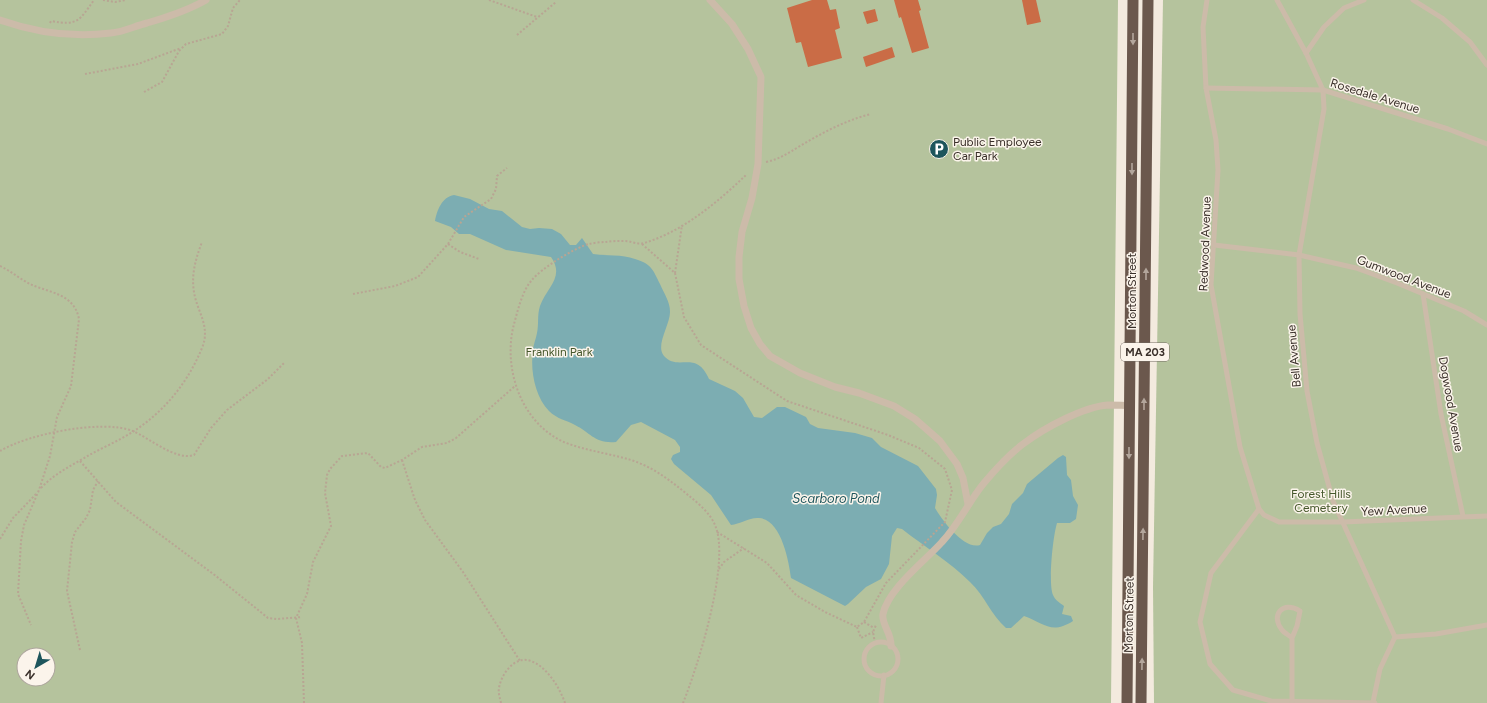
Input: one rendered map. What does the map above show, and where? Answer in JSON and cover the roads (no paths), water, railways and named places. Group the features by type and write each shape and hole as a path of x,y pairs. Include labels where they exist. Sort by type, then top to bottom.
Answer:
{"highway":[{"name":"Morton Street","path":"1127,703 1133,0"},
{"name":"Morton Street","path":"1141,703 1148,0"}],"street":[{"path":"0,20 28,30 48,34 74,36 113,33 165,18 193,8 206,0"},
{"path":"710,0 732,24 748,49 761,77 758,164 752,198 742,232 739,278 744,306 751,328 760,344 770,356 800,373 834,387 859,393 894,406 915,419 940,441 957,464 963,478 968,504"},
{"path":"891,646 891,637 882,618 885,608 904,582 931,555 957,525 968,504 985,482 1022,444 1056,424 1091,409 1108,405 1130,406"}],"lane":[{"name":"Redwood Avenue","path":"1207,0 1203,27 1206,88 1216,140 1218,170 1212,285 1215,315 1240,447 1259,509"},
{"name":"Bell Avenue","path":"1277,0 1306,53 1323,90 1324,109 1299,255 1300,314 1307,391 1317,443 1331,494 1395,637"},
{"path":"1306,53 1324,27 1344,8 1364,0"},
{"path":"1413,0 1442,18 1470,42 1487,65"},
{"name":"Rosedale Avenue","path":"1206,88 1323,90 1448,129 1487,144"},
{"name":"Gumwood Avenue","path":"1214,245 1299,255 1356,268 1464,311 1487,325"},
{"name":"Dogwood Avenue","path":"1423,294 1440,406 1463,516"},
{"path":"1259,509 1211,573 1200,622 1210,664 1233,690 1271,701 1374,703 1380,669 1395,637 1436,634 1487,625"},
{"name":"Yew Avenue","path":"1259,509 1264,515 1279,522 1343,522 1487,516"},
{"path":"1292,638 1282,630 1278,622 1278,613 1284,607 1289,606 1300,611 1297,626 1292,638 1292,701"},
{"path":"881,642 891,646 897,654 897,664 892,672 884,675 872,673 865,665 864,654 871,645 875,643 881,642"},
{"path":"881,703 884,675"}],"water":[{"name":"Scarboro Pond","path":"454,195 470,199 489,209 502,211 522,227 530,229 552,229 561,234 570,245 576,245 582,238 593,254 625,256 649,265 669,304 670,312 661,347 664,356 675,362 693,363 698,365 704,370 709,379 735,391 743,398 754,417 762,418 777,407 785,407 806,417 810,424 818,428 855,433 872,438 881,447 918,466 936,489 937,495 935,508 938,513 954,533 967,543 980,545 987,533 993,527 1001,524 1009,514 1012,504 1023,493 1027,484 1058,458 1063,455 1066,457 1067,475 1071,480 1073,496 1078,505 1076,519 1070,523 1057,523 1053,548 1051,581 1054,597 1064,606 1062,614 1071,616 1073,621 1059,627 1053,627 1024,616 1011,628 1006,628 996,617 980,593 962,575 946,561 902,529 897,528 892,536 889,564 881,579 866,587 845,606 791,578 786,552 782,542 773,525 767,520 756,518 731,525 711,495 674,464 671,459 673,455 680,452 680,447 675,440 641,422 631,425 616,442 598,440 575,425 555,416 544,405 537,391 533,375 532,358 538,330 539,309 556,276 555,264 551,257 506,250 470,234 459,234 451,227 435,221 443,201"}],"place":[{"name":"Public Employee Car Park","path":"939,149"}],"park label":[{"name":"Franklin Park","path":"559,352"},
{"name":"Forest Hills Cemetery","path":"1321,501"}]}
